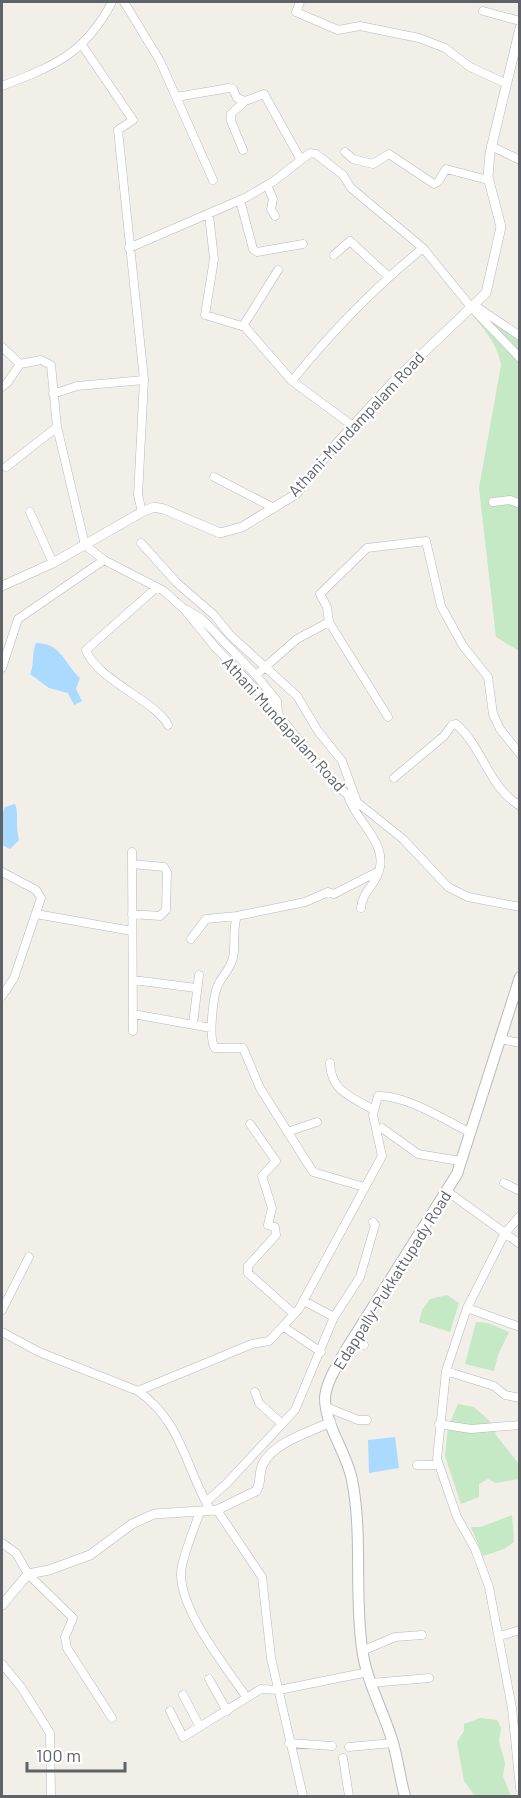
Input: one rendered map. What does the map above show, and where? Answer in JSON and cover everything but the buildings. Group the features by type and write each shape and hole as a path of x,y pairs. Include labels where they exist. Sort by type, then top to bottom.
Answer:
{"main road":[{"name":"Edappally-Pukkattupady Road","path":"405,1797 393,1743 369,1678 362,1651 358,1610 357,1510 352,1478 330,1422 325,1396 331,1377 353,1339 448,1192 501,1039 519,977"}],"street":[{"path":"2,86 50,68 82,45 110,2"},
{"path":"124,2 154,49 213,180"},
{"path":"300,2 296,12 330,28 345,31 360,26 419,38 445,48 470,67 505,83"},
{"path":"483,11 519,21"},
{"name":"Athani-Mundampalam Road","path":"2,586 53,563 154,507 164,509 220,533 242,527 296,494 394,381 486,293 501,227 488,180 491,147 519,28"},
{"path":"82,45 133,120 118,130 144,380 138,495 142,512"},
{"path":"176,97 229,88 233,89 237,98 245,101"},
{"path":"243,150 231,122 231,114 245,101 264,94 301,160"},
{"path":"491,147 519,160"},
{"path":"345,152 352,159 373,164 389,154 434,184 438,182 446,169 488,180"},
{"path":"129,248 240,200 267,185 310,153 316,154 343,175 351,188 423,248 519,358"},
{"path":"267,185 273,199 271,208 274,216"},
{"path":"240,200 253,249 257,252 303,244"},
{"path":"209,215 214,259 205,315 243,326 258,339 292,381 353,426"},
{"path":"334,255 350,242 389,277"},
{"path":"292,381 330,333 423,248"},
{"path":"243,326 278,270"},
{"path":"472,306 519,336"},
{"path":"2,347 20,363"},
{"path":"2,387 20,363 41,360 51,365 57,427 85,545"},
{"path":"52,394 76,386 144,380"},
{"path":"6,466 57,427"},
{"path":"214,477 272,507"},
{"path":"493,502 510,500 519,504"},
{"path":"30,512 53,563"},
{"path":"388,717 329,622 327,607 321,594 322,589 347,570 367,548 426,541 441,606 463,646 488,677 493,714 519,754"},
{"path":"141,543 177,583 214,615 230,635 297,696 318,731 337,754 357,802"},
{"name":"Athani Mundapalam Road","path":"85,545 104,560 164,591 184,609 215,647 278,714 320,769 348,796 403,839 448,887 468,897 519,907"},
{"path":"2,668 18,619 104,560"},
{"path":"156,588 86,650 124,689 156,710 168,725"},
{"path":"184,609 202,619 256,675 278,701 278,714"},
{"path":"256,675 297,639 329,622"},
{"path":"393,778 423,755 452,725 456,724 473,743 495,785 503,795 519,806"},
{"path":"348,796 351,806 377,845 380,854 379,871 362,897 361,908"},
{"path":"132,852 134,1031"},
{"path":"132,864 164,867 167,872 166,910 160,916 132,914"},
{"path":"191,939 206,920 305,902 328,892 333,894 379,871"},
{"path":"2,872 39,894 41,898 14,978 2,996"},
{"path":"36,914 132,931"},
{"path":"237,916 233,958 227,973 219,983 211,1028 211,1043 215,1048 243,1048 260,1088 313,1172 364,1187"},
{"path":"193,1024 199,975"},
{"path":"133,980 196,988"},
{"path":"133,1014 211,1028"},
{"path":"501,1039 519,1043"},
{"path":"330,1063 330,1075 336,1087 374,1110"},
{"path":"138,1390 252,1344 269,1341 284,1327 304,1301 337,1244 364,1187 382,1156 374,1110 378,1096 385,1096 421,1108 469,1132"},
{"path":"287,1132 317,1122"},
{"path":"250,1124 276,1161 262,1176 272,1208 268,1225 274,1227 276,1235 248,1266 248,1273 294,1314"},
{"path":"382,1128 418,1154 460,1161"},
{"path":"504,1183 519,1191"},
{"path":"448,1192 519,1244"},
{"path":"519,1216 505,1233 467,1308 446,1371 439,1424 439,1465 457,1517 475,1549 489,1587 516,1708 519,1788"},
{"path":"247,1698 196,1623 185,1593 181,1573 208,1508 226,1484 295,1410 334,1317 360,1277 375,1226 373,1222"},
{"path":"2,1310 29,1257"},
{"path":"304,1301 334,1317"},
{"path":"467,1308 517,1326"},
{"path":"284,1327 321,1352"},
{"path":"2,1332 39,1352 138,1390 168,1418 208,1508 262,1577 271,1658 303,1797"},
{"path":"353,1339 364,1345"},
{"path":"446,1371 494,1386 505,1395 519,1398"},
{"path":"255,1392 266,1412 282,1424"},
{"path":"326,1407 358,1420 367,1420"},
{"path":"2,1605 28,1574 49,1570 90,1555 132,1524 154,1514 208,1508 256,1491 260,1486 263,1464 279,1448 330,1422"},
{"path":"439,1424 471,1430 519,1425"},
{"path":"417,1464 439,1465"},
{"path":"2,1543 22,1560 28,1574 73,1618 65,1637 67,1648 112,1718"},
{"path":"500,1636 519,1630"},
{"path":"362,1651 395,1637 422,1635"},
{"path":"2,1664 21,1687 50,1733 51,1797"},
{"path":"170,1711 183,1737 261,1689 279,1690 369,1678 429,1678"},
{"path":"209,1679 226,1711"},
{"path":"183,1695 200,1727"},
{"path":"289,1743 332,1746"},
{"path":"349,1747 393,1743"},
{"path":"343,1758 349,1797"}],"green space":[{"path":"478,309 519,341 519,651 496,637 479,488 501,365 494,344 471,313"},
{"path":"447,1295 459,1303 450,1332 419,1322 422,1310 430,1299"},
{"path":"476,1322 488,1323 509,1332 498,1355 494,1371 465,1364"},
{"path":"458,1404 474,1407 493,1424 496,1435 519,1464 519,1479 496,1483 488,1479 479,1484 479,1497 461,1504 445,1456 448,1427"},
{"path":"512,1515 514,1542 504,1549 483,1556 471,1527 481,1527"},
{"path":"480,1718 497,1720 501,1728 499,1741 505,1763 503,1776 511,1796 475,1796 464,1781 457,1742 464,1731 464,1724"}],"water":[{"path":"36,643 51,646 57,650 80,678 76,689 82,701 74,705 68,693 49,688 30,674"},
{"path":"15,804 19,840 10,849 2,845 2,814 5,807"},
{"path":"395,1437 399,1468 369,1473 368,1440"}]}
